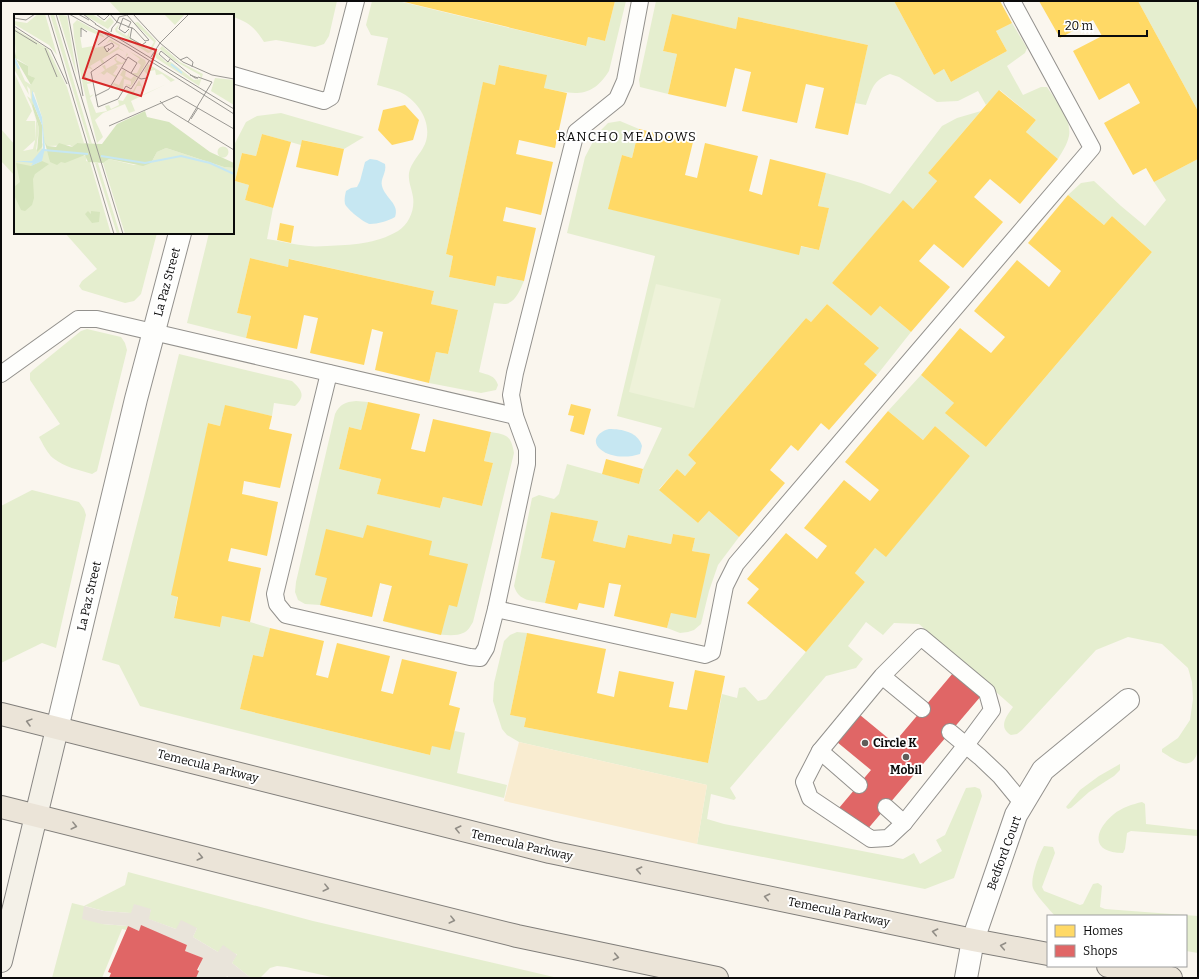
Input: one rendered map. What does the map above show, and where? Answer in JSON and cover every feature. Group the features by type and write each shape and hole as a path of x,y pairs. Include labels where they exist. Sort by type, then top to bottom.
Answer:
{"main road":[{"name":"Temecula Parkway","path":"1,714 550,852 973,940 1047,954"},
{"name":"La Paz Street","path":"1,961 57,729"},
{"path":"1,807 36,817 517,936 717,978"},
{"path":"1113,967 1171,978"}],"street":[{"name":"La Paz Street","path":"57,729 134,406 180,234"},
{"name":"Bedford Court","path":"966,978 973,940 1016,815 1043,770 1128,700"}],"lane":[{"path":"234,76 324,101 331,97 356,1"},
{"path":"329,373 275,594 277,604 286,615 480,658 486,648 496,609 527,464 526,449 515,416 511,395 516,373 576,132 617,99 625,81 640,1"},
{"path":"496,609 705,655 712,652 724,586 736,564 1092,148 1012,1"},
{"path":"1,374 78,318 97,319 515,416"},
{"path":"920,637 987,692 992,710 966,745 904,823 888,838 871,839 810,798 804,782 820,751 882,676 920,637"},
{"path":"882,676 922,710"},
{"path":"950,732 1000,776 1023,804"},
{"path":"820,751 858,784"},
{"path":"886,807 904,823"}],"green space":[{"path":"109,1 337,1 329,36 324,44 315,47 276,40 264,42 251,26 234,17 234,14 121,14"},
{"path":"372,1 398,1 585,46 588,37 605,41 615,1 626,1 609,71 595,87 581,93 564,92 544,88 546,75 500,65 495,85 483,83 446,254 453,256 449,277 494,286 497,276 524,281 517,296 511,302 504,304 494,303 479,372 495,379 498,385 496,390 481,393 429,383 436,352 448,354 458,310 431,304 434,291 290,259 288,267 250,258 237,313 251,316 246,338 187,323 209,234 234,234 234,145 246,122 257,116 281,113 364,137 344,149 303,140 301,145 262,134 256,156 242,153 235,181 249,185 245,200 273,208 267,239 311,246 354,244 381,239 398,231 408,221 413,207 409,173 412,165 425,144 427,136 426,121 418,107 407,96 400,92 377,85 388,38 371,35 366,25"},
{"path":"656,1 894,1 934,75 944,69 951,82 1007,51 996,31 1012,23 1027,48 1025,53 1007,66 1023,95 1041,87 1047,87 1066,117 1069,136 1058,159 1026,132 1036,120 1000,90 986,105 978,91 958,101 937,102 899,77 890,74 884,76 877,82 866,105 855,103 868,45 738,17 736,29 672,15 663,51 677,54 668,94 640,87 639,80"},
{"path":"1138,1 1198,1 1198,111"},
{"path":"981,111 928,173 937,181 913,209 903,201 832,283 871,316 880,306 911,332 877,375 864,364 878,347 827,304 811,322 806,318 688,455 696,463 685,476 677,469 659,489 698,523 709,511 739,537 718,565 709,591 701,624 694,630 680,633 667,628 671,613 709,554 692,551 695,538 673,534 671,544 628,535 625,548 593,541 597,521 551,512 541,558 555,561 545,603 530,601 522,598 514,586 532,498 539,495 554,499 559,494 567,464 639,484 643,469 662,428 617,416 655,256 567,233 585,157 597,134 608,123 620,121 639,129 632,158 622,155 609,209 819,250 829,208 818,206 826,173 861,183 890,194 942,126 957,118"},
{"path":"1,129 14,144 14,175 1,161"},
{"path":"1198,159 1198,749 1196,757 1192,762 1179,762 1162,752 1162,749 1178,738 1190,720 1193,699 1192,682 1188,668 1162,644 1128,637 1096,650 1022,730 1017,734 1011,735 1005,729 1004,722 1013,707 919,624 894,623 883,635 866,622 848,646 863,659 856,668 826,676 730,788 736,798 734,800 711,794 707,819 724,824 903,859 914,853 920,864 942,851 936,840 945,835 966,788 975,787 980,789 982,796 954,878 925,889 697,844 707,785 519,742 507,735 502,729 493,701 494,683 504,641 510,635 517,632 527,633 510,715 526,718 524,727 708,763 722,694 737,698 739,688 745,687 758,701 766,699 865,582 855,573 875,548 886,556 970,456 935,426 923,440 888,411 921,375 954,403 986,447 1152,252 1112,216 1104,225 1068,195 1081,183 1094,181 1145,226 1166,200 1154,182"},
{"path":"66,234 157,234 141,294 134,301 125,303 82,290 79,286 82,281 97,269"},
{"path":"656,284 721,299 694,408 629,392"},
{"path":"87,329 121,337 127,350 97,471 92,474 62,464 53,458 47,451 39,437 60,424 30,380 30,373 33,370 81,331"},
{"path":"179,354 292,381 300,390 302,396 295,406 274,403 272,416 225,406 220,426 208,423 174,617 220,627 222,616 270,628 263,657 253,655 240,709 430,755 432,746 455,731 465,733 457,773 507,785 504,798 140,706 119,665 102,660"},
{"path":"356,401 368,402 361,430 349,427 339,469 381,479 377,494 440,508 443,497 482,506 493,463 484,461 491,432 505,435 512,443 514,453 473,622 468,630 463,633 456,635 435,634 383,621 392,586 380,583 372,617 320,605 305,604 298,600 295,592 296,582 335,414 343,404"},
{"path":"32,490 79,502 86,515 56,648 42,643 1,663 1,506"},
{"path":"1120,764 1120,770 1114,776 1089,792 1071,808 1068,809 1066,807 1080,790 1099,776"},
{"path":"1142,802 1145,804 1146,824 1198,830 1198,836 1131,831 1127,833 1123,853 1105,849 1099,840 1099,834 1102,827 1114,814 1120,810"},
{"path":"1044,846 1053,847 1055,853 1042,887 1044,891 1080,905 1083,904 1093,884 1098,883 1102,886 1100,907 1105,909 1185,915 1054,915 1033,888 1033,878"},
{"path":"128,872 313,921 558,978 336,978 277,966 270,968 260,978 251,978 232,963 237,954 218,952 193,937 197,928 176,929 148,919 151,909 131,913 104,911 85,906 102,924 128,926 126,930 122,929 102,978 52,978 72,903 84,906 125,885"},
{"path":"1187,915 1198,916 1198,953 1187,951"}],"sand":[{"path":"519,742 707,785 697,844 504,801"}],"shaded area":[{"path":"134,904 151,909 149,919 176,929 181,920 197,928 193,937 218,952 223,945 237,955 232,963 251,978 229,978 227,976 226,978 196,978 202,958 185,951 187,945 141,926 139,931 128,926 102,924 82,919 84,906 104,911 131,913"}],"water":[{"path":"370,159 377,160 385,164 382,186 396,208 396,212 395,217 389,220 370,224 346,206 345,196 346,191 357,187 365,162"},
{"path":"609,429 629,432 637,437 642,446 640,454 630,456 614,456 600,449 596,442 597,436"}],"building: Homes":[{"path":"400,1 615,1 605,41 588,37 586,46"},
{"path":"894,1 1000,1 1012,23 996,31 1007,51 951,82 944,69 934,75"},
{"path":"1039,1 1138,1 1198,111 1198,159 1154,182 1146,168 1133,175 1104,123 1140,103 1129,83 1099,100 1073,51 1102,36 1093,20 1060,38"},
{"path":"672,14 736,29 738,17 868,45 848,135 815,128 824,88 806,84 797,123 742,111 751,72 735,68 726,107 668,94 677,54 663,51"},
{"path":"499,65 547,75 544,88 567,93 555,148 519,140 516,154 553,162 541,215 506,207 503,221 536,228 524,281 497,276 495,286 449,277 453,256 446,254 483,82 495,85"},
{"path":"999,90 1036,120 1026,132 1058,159 1020,204 990,179 974,197 1003,222 963,268 934,244 919,261 950,287 911,332 880,306 871,316 832,283 903,200 913,209 937,181 928,173"},
{"path":"405,105 419,120 413,140 392,145 378,130 383,110"},
{"path":"639,129 693,142 685,175 697,178 705,143 758,156 749,191 762,195 770,159 826,173 818,206 829,208 819,250 801,246 799,255 608,209 622,155 632,158"},
{"path":"262,134 291,142 273,208 245,200 249,185 235,181 242,153 256,156"},
{"path":"302,140 344,149 338,176 296,167"},
{"path":"1068,195 1104,225 1112,216 1152,252 986,447 945,413 954,403 921,375 960,328 991,353 1005,337 974,311 1017,260 1049,287 1061,271 1028,243"},
{"path":"280,223 294,226 291,243 277,240"},
{"path":"250,258 288,267 289,259 434,291 431,304 458,310 448,354 436,352 429,383 375,370 383,332 372,329 364,365 310,353 318,318 304,315 297,349 246,338 251,316 237,313"},
{"path":"827,304 879,348 864,364 877,375 829,430 821,423 798,451 791,445 770,470 785,483 739,537 709,511 698,523 659,490 677,469 685,476 696,463 688,455 806,318 811,322"},
{"path":"368,402 420,414 411,449 425,452 433,419 491,432 484,461 493,463 482,506 443,497 440,508 377,494 381,479 339,469 349,427 361,430"},
{"path":"571,404 591,409 584,435 570,431 574,416 568,415"},
{"path":"225,405 272,416 269,429 292,434 280,488 244,481 242,494 278,502 267,556 231,548 228,561 261,568 250,622 222,616 220,627 174,618 178,597 171,595 208,423 220,426"},
{"path":"888,411 923,440 935,426 970,456 886,557 875,548 855,573 865,582 806,652 747,603 759,589 747,579 786,533 817,559 827,546 804,528 844,480 870,501 879,490 845,462"},
{"path":"606,459 643,469 639,484 602,474"},
{"path":"551,512 598,521 593,541 625,548 628,535 671,544 673,534 695,538 692,551 710,554 696,618 671,613 667,628 614,616 621,585 609,583 604,608 579,603 577,610 545,603 555,561 541,558"},
{"path":"367,525 432,541 429,555 468,564 457,607 449,605 441,635 383,621 392,586 380,583 372,617 320,605 327,578 315,575 326,529 363,538"},
{"path":"270,628 324,641 316,675 328,678 337,643 390,656 381,691 393,694 402,659 457,672 449,705 460,708 450,750 432,746 430,755 240,709 253,655 263,657"},
{"path":"527,633 606,649 597,693 614,697 619,671 674,682 669,707 687,710 695,670 725,676 708,763 524,727 526,718 510,715"}],"building: Shops":[{"name":"Mobil","path":"953,673 981,696 866,831 839,808 871,770 837,742 860,715 894,743"},
{"path":"141,925 187,945 185,951 203,958 197,970 199,971 196,978 109,978 111,973 108,972 128,926 139,931"}],"place":[{"name":"Circle K","path":"865,743"},
{"name":"Mobil","path":"906,757"}],"district":[{"name":"RANCHO MEADOWS","path":"627,136"}]}
